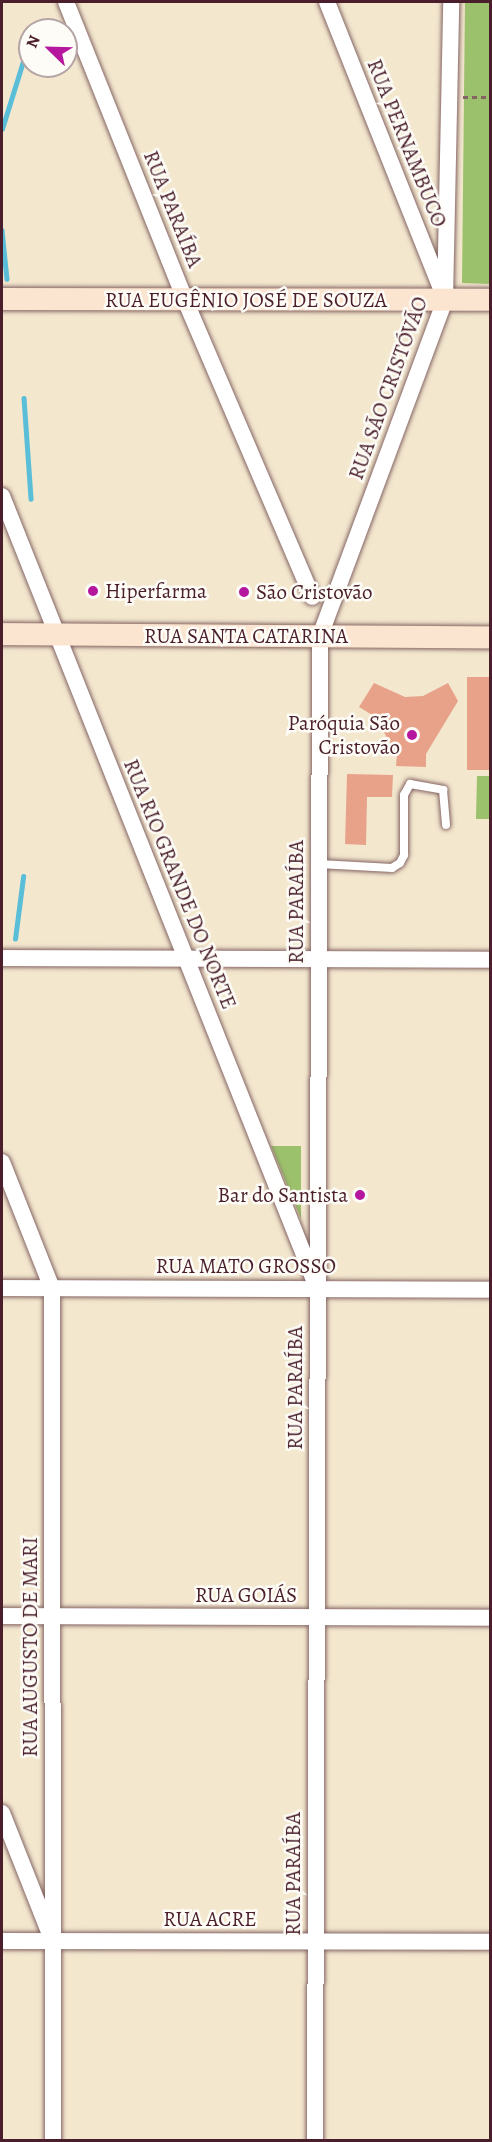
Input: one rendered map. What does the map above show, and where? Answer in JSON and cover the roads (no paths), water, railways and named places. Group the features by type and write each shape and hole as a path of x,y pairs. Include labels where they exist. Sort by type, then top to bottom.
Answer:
{"street":[{"name":"RUA PARAÍBA","path":"66,2 185,300 312,597"},
{"name":"RUA PERNAMBUCO","path":"327,2 445,300"},
{"name":"RUA SÃO CRISTÓVÃO","path":"320,636 445,300 451,2"},
{"name":"RUA EUGÊNIO JOSÉ DE SOUZA","path":"2,300 490,300"},
{"name":"RUA RIO GRANDE DO NORTE","path":"2,496 318,1289"},
{"name":"RUA SANTA CATARINA","path":"2,634 490,638"},
{"name":"RUA PARAÍBA","path":"315,2140 320,636"},
{"path":"2,958 490,960"},
{"name":"RUA AUGUSTO DE MARI","path":"2,1162 52,1288 53,2140"},
{"name":"RUA MATO GROSSO","path":"2,1288 490,1290"},
{"name":"RUA GOIÁS","path":"2,1616 490,1618"},
{"path":"2,1813 53,1941"},
{"name":"RUA ACRE","path":"2,1941 490,1942"}],"lane":[{"path":"319,864 392,868 400,862 404,855 404,795 410,784 443,790 446,825"}],"waterway":[{"path":"2,129 18,78"},
{"path":"2,230 7,279"},
{"path":"24,398 31,499"},
{"path":"15,939 23,877"}],"place":[{"name":"Hiperfarma","path":"93,591"},
{"name":"São Cristovão","path":"244,592"},
{"name":"Paróquia São Cristovão","path":"412,735"},
{"name":"Bar do Santista","path":"360,1195"}]}
